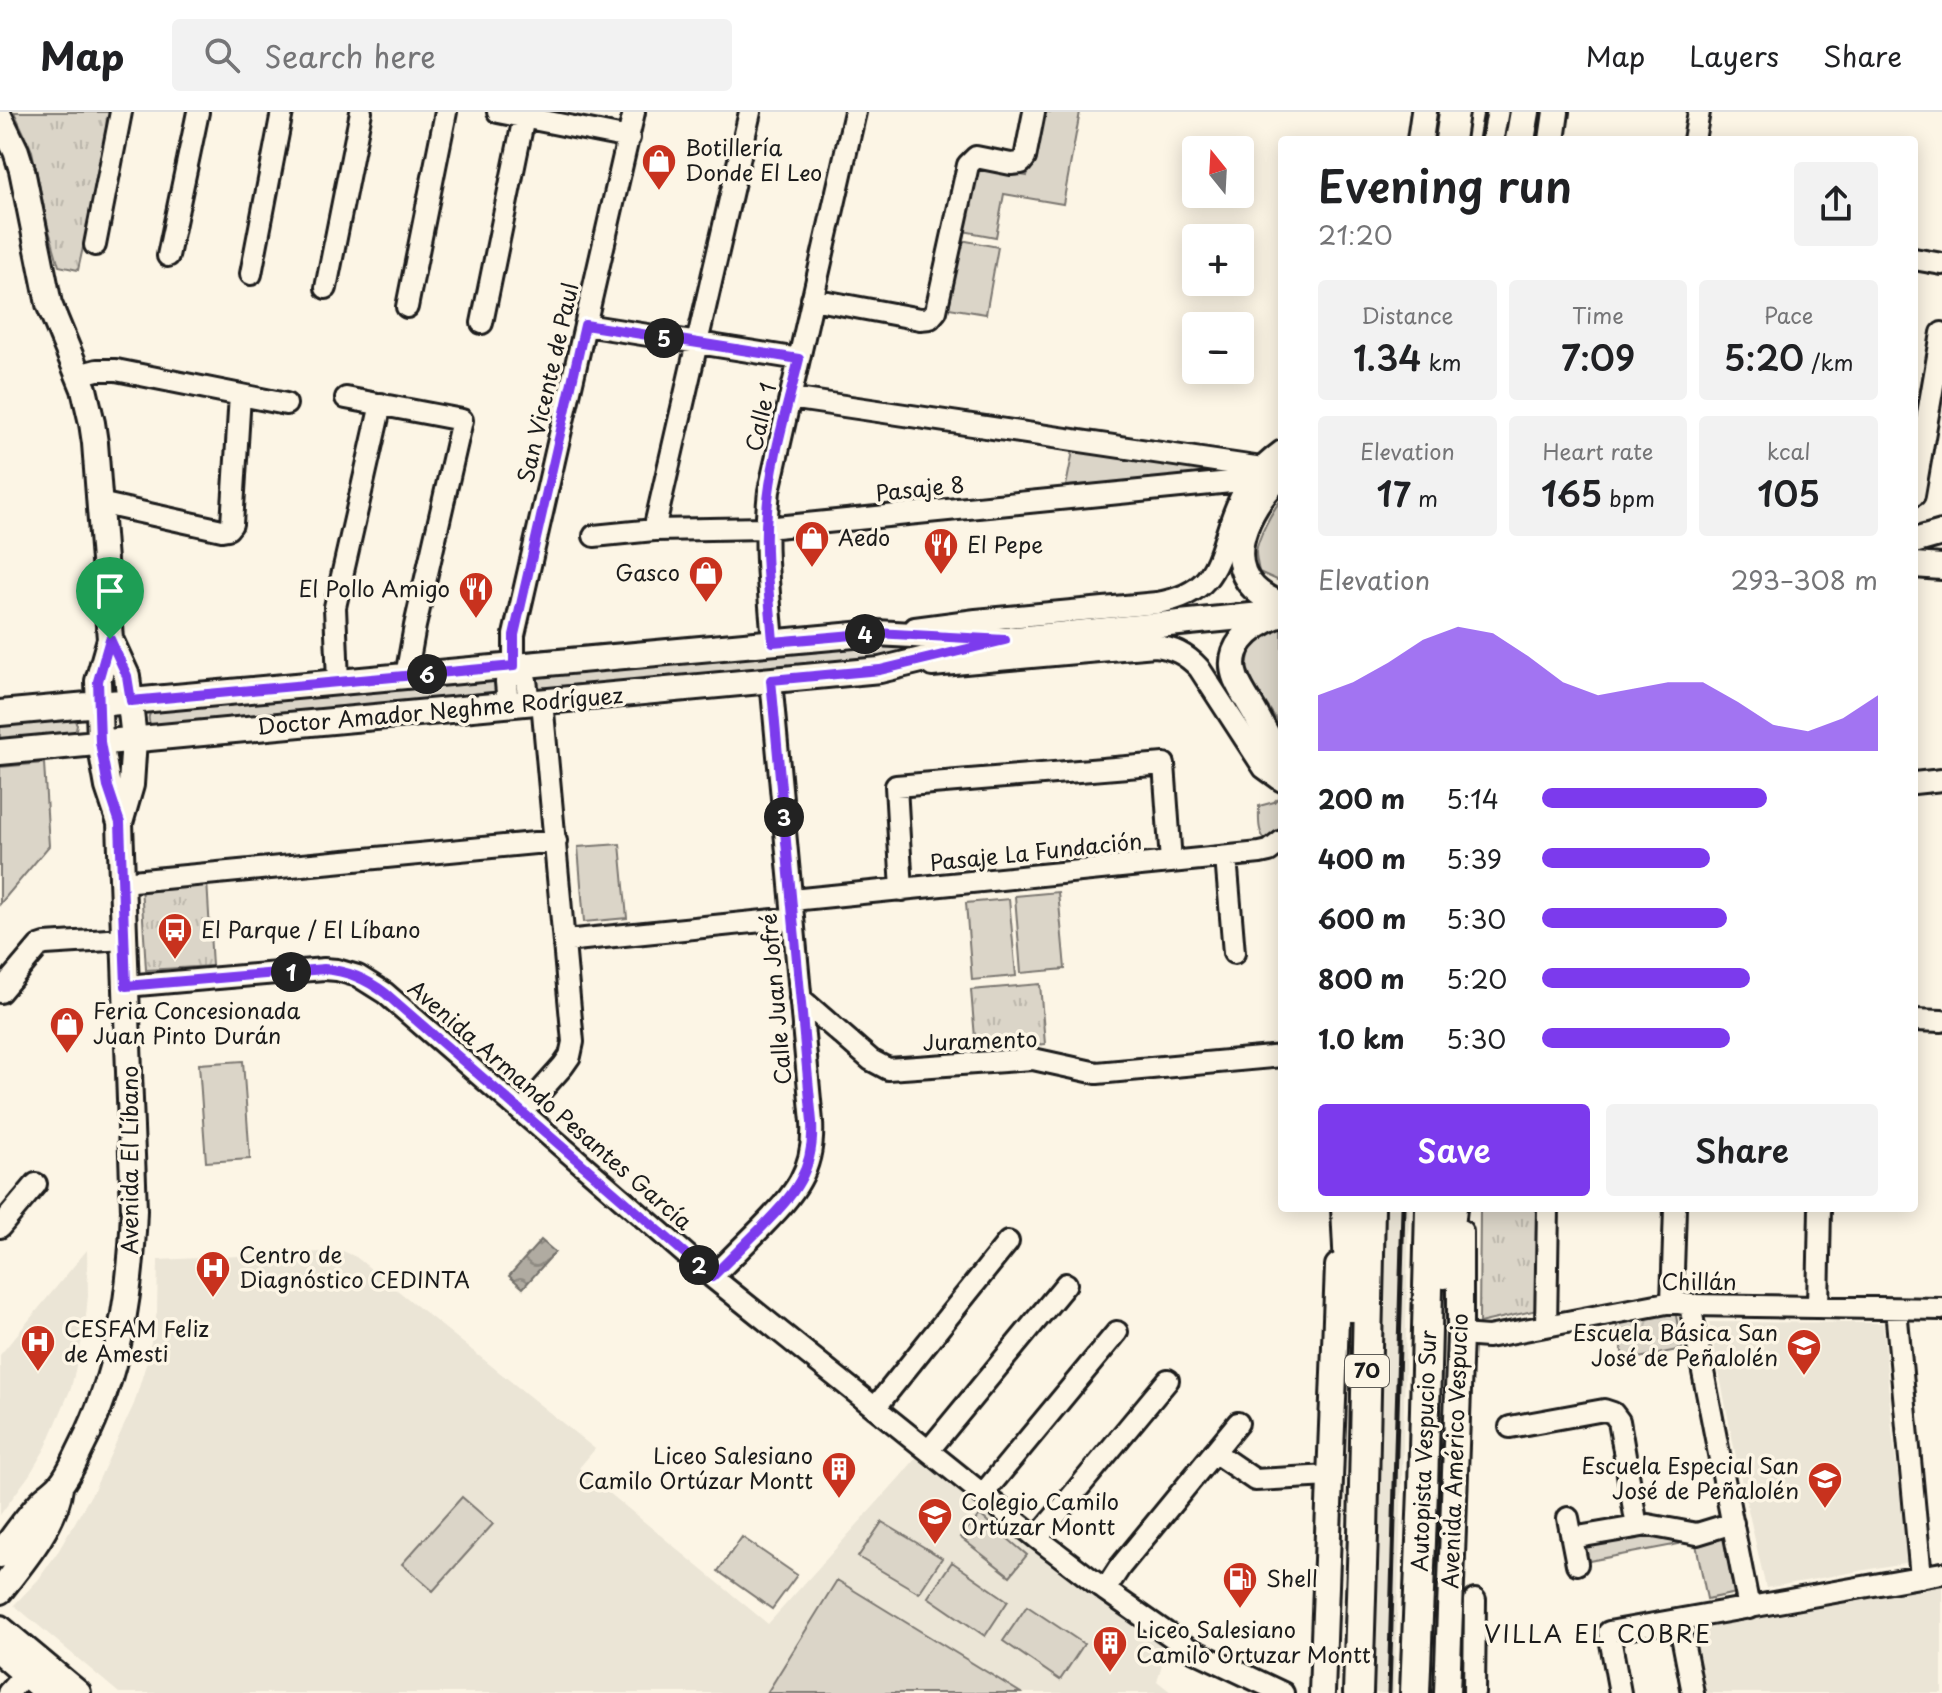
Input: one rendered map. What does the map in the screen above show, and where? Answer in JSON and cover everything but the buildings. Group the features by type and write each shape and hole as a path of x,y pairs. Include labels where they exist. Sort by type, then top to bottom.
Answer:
{"highway":[{"path":"1451,136 1454,112"},
{"path":"1521,136 1525,112"},
{"path":"1343,1212 1363,1533"},
{"name":"70","path":"1358,1693 1370,1212"},
{"name":"Autopista Vespucio Sur","path":"1415,1693 1430,1212"},
{"path":"1423,1490 1452,1212"}],"main road":[{"path":"1421,136 1424,112"},
{"path":"1553,136 1556,112"},
{"name":"Avenida El Líbano","path":"0,118 22,170 49,304 78,375 92,423 110,639 127,676 134,739 131,785 120,823"},
{"path":"1265,474 1267,490 1245,530 1241,556 1251,584 1278,603"},
{"path":"1918,537 1942,533"},
{"path":"1918,565 1942,567"},
{"name":"Doctor Amador Neghme Rodríguez","path":"0,752 880,670 1005,640 1278,613"},
{"path":"1278,615 1246,634 1237,646 1233,664 1237,681 1278,752"},
{"name":"Doctor Amador Neghme Rodríguez","path":"0,713 876,633 1005,640"},
{"name":"Avenida El Líbano","path":"0,1555 39,1504 60,1485 91,1428 117,1348 127,1295 134,1195 120,823 108,787 100,742 98,704 98,681 110,639"},
{"path":"1322,1693 1343,1212"},
{"name":"Avenida Américo Vespucio","path":"1447,1693 1460,1335 1460,1212"},
{"name":"Avenida El Líbano","path":"0,1591 47,1523 59,1497 60,1485"},
{"path":"0,1628 78,1693"},
{"path":"0,1652 47,1693"}],"street":[{"path":"95,245 121,112"},
{"path":"168,256 198,112"},
{"path":"251,274 282,112"},
{"path":"326,288 361,112"},
{"path":"407,307 446,112"},
{"path":"498,112 629,138"},
{"name":"San Vicente de Paul","path":"522,1112 570,1056 573,1042 556,841 526,703 506,682 514,666 514,635 634,112"},
{"path":"654,530 750,112"},
{"name":"Calle 1","path":"773,642 766,528 769,491 855,112"},
{"path":"812,299 920,319 930,318 936,311 968,165 976,157 1021,163 1025,158 1034,112"},
{"path":"1695,136 1699,112"},
{"path":"482,323 524,117"},
{"path":"1918,260 1942,264"},
{"path":"585,325 799,359"},
{"path":"1918,472 1942,333"},
{"path":"78,375 97,370 116,370 286,404"},
{"path":"99,503 228,529 232,524 240,395"},
{"path":"346,398 462,420 406,676"},
{"path":"790,398 1265,474"},
{"path":"338,682 335,607 381,404"},
{"name":"Doctor Amador Neghme Rodríguez","path":"876,633 1157,603 1180,597 1200,585 1215,567 1237,504 1278,456"},
{"name":"Pasaje 8","path":"594,536 654,530 766,528 1265,474"},
{"path":"1918,577 1942,574"},
{"name":"Doctor Amador Neghme Rodríguez","path":"880,670 1155,646 1170,649 1189,658 1199,668 1264,768 1278,778"},
{"name":"Calle Juan Jofré","path":"712,1277 792,1195 806,1171 812,1147 771,680"},
{"path":"902,890 896,786 1164,764 1171,862"},
{"path":"1918,783 1942,780"},
{"path":"122,882 556,841"},
{"name":"Pasaje La Fundación","path":"565,941 902,890 1226,857 1269,851 1278,844"},
{"path":"1226,857 1234,953"},
{"path":"0,992 39,946 124,939"},
{"name":"Avenida Armando Pesantes García","path":"126,986 324,969 349,972 367,980 712,1277 1037,1538 1188,1648 1283,1693"},
{"name":"Juramento","path":"800,998 871,1060 888,1069 1033,1059 1097,1073 1278,1056"},
{"path":"1918,1020 1942,1021"},
{"path":"0,1227 36,1184"},
{"path":"1546,1326 1548,1212"},
{"path":"1675,1212 1681,1304 1733,1523 1749,1608"},
{"path":"1818,1307 1820,1212"},
{"path":"875,1408 1008,1242"},
{"path":"929,1450 1066,1284"},
{"name":"Chillán","path":"1460,1335 1488,1337 1681,1304 1942,1309"},
{"path":"1896,1309 1921,1577"},
{"path":"983,1494 1117,1332"},
{"path":"1037,1538 1168,1380"},
{"path":"1510,1427 1604,1410 1613,1413 1619,1421 1637,1527"},
{"path":"1105,1590 1120,1567 1238,1423"},
{"path":"1214,1452 1255,1480 1330,1476"},
{"path":"1577,1564 1570,1528 1648,1525 1697,1534 1733,1523"},
{"path":"1620,1693 1609,1632 1942,1573"},
{"path":"1474,1693 1475,1600"},
{"path":"1679,1620 1693,1693"},
{"path":"8,1693 25,1674"}],"shaded area":[{"path":"1386,1212 1409,1212 1394,1693 1372,1693"},
{"name":"CESFAM Feliz de Amesti","path":"87,1250 85,1327 71,1388 46,1447 0,1515 0,1355"},
{"path":"343,1251 356,1257 595,1449 579,1468 768,1624 916,1458 1167,1648 1157,1681 1172,1693 119,1693 14,1605 38,1580 59,1550 95,1488 134,1404 157,1312 158,1260"},
{"path":"1709,1322 1883,1323 1892,1430 1909,1562 1766,1588"},
{"path":"1942,1586 1942,1693 1706,1693 1695,1629"}],"green space":[{"path":"14,112 113,112 78,270 59,266 32,151"},
{"path":"1040,112 1080,112 1063,204 1004,194 996,237 963,231 975,167 1027,176"},
{"path":"961,240 998,247 986,314 949,308"},
{"path":"1074,446 1232,474 1066,486"},
{"path":"1278,504 1277,580 1259,572 1256,552"},
{"path":"1278,630 1278,722 1254,685 1247,668 1250,646 1266,631"},
{"path":"885,640 937,642 903,659 538,690 537,675"},
{"path":"497,678 498,696 155,728 149,719 153,709"},
{"path":"72,717 77,724 75,734 0,744 0,722"},
{"path":"44,763 49,846 0,904 0,767"},
{"path":"1278,798 1278,836 1268,842 1260,831 1259,806"},
{"path":"620,844 627,918 584,922 578,847"},
{"path":"207,880 212,966 146,970 141,884"},
{"path":"1058,892 1065,969 1021,973 1015,896"},
{"path":"1009,899 1016,976 972,980 966,903"},
{"path":"1040,984 1045,1044 976,1050 971,990"},
{"path":"243,1061 250,1159 206,1162 199,1064"},
{"path":"1480,1212 1539,1212 1537,1310 1479,1323"},
{"path":"1675,1310 1682,1349 1624,1361 1616,1322"},
{"path":"462,1497 493,1524 433,1591 402,1564"},
{"path":"980,1515 1027,1555 1010,1576 960,1537"},
{"path":"882,1522 942,1558 919,1593 858,1557"},
{"path":"1647,1531 1678,1536 1679,1544 1589,1561 1585,1543"},
{"path":"1729,1532 1741,1592 1707,1599 1695,1539"},
{"path":"742,1537 797,1575 772,1609 718,1571"},
{"path":"952,1562 1008,1601 985,1636 928,1597"},
{"path":"837,1580 1021,1693 767,1693"},
{"path":"1027,1606 1084,1644 1060,1680 1003,1641"}],"water":[{"path":"541,1240 555,1252 523,1288 509,1276"}],"railway":[{"path":"1481,136 1485,112"},
{"path":"1389,1693 1403,1212"}],"place":[{"name":"Botillería Donde El Leo","path":"659,192"},
{"name":"Aedo","path":"812,569"},
{"name":"El Pepe","path":"941,576"},
{"name":"Gasco","path":"706,604"},
{"name":"El Pollo Amigo","path":"476,620"},
{"name":"El Parque / El Líbano","path":"175,961"},
{"name":"Feria Concesionada Juan Pinto Durán","path":"67,1055"},
{"name":"Centro de Diagnóstico CEDINTA","path":"213,1299"},
{"name":"CESFAM Feliz de Amesti","path":"38,1373"},
{"name":"Escuela Básica San José de Peñalolén","path":"1804,1377"},
{"name":"Liceo Salesiano Camilo Ortúzar Montt","path":"839,1500"},
{"name":"Escuela Especial San José de Peñalolén","path":"1825,1510"},
{"name":"Colegio Camilo Ortúzar Montt","path":"935,1546"},
{"name":"Shell","path":"1240,1610"},
{"name":"Liceo Salesiano Camilo Ortuzar Montt","path":"1110,1674"}],"district":[{"name":"VILLA EL COBRE","path":"1598,1635"}],"route":[{"path":"585,325 799,359 767,510 766,550 773,642 876,633 1005,640 880,670 771,680 812,1147 806,1171 792,1195 712,1277 385,993 358,976 324,969 126,986 120,823 108,787 100,742 98,681 110,639 127,676 131,701 514,666 514,635 585,325"}]}
